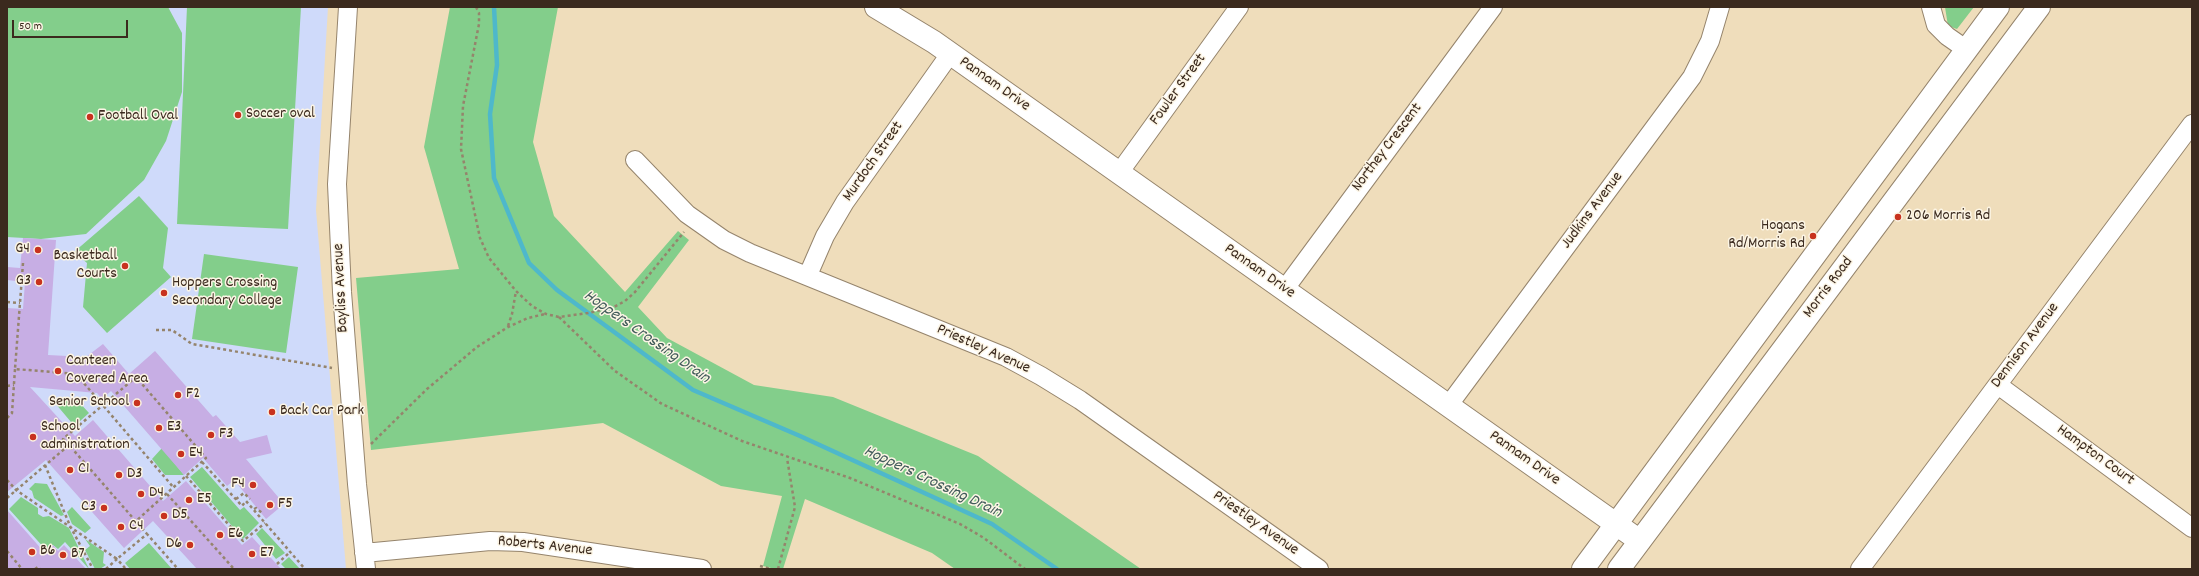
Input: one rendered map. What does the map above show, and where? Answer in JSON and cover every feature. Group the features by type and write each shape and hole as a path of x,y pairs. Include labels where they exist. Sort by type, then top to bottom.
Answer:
{"street":[{"name":"Bayliss Avenue","path":"348,7 337,184 342,292 357,484 365,561"},
{"name":"Pannam Drive","path":"876,7 910,26 1640,541"},
{"name":"Fowler Street","path":"1119,173 1239,7"},
{"name":"Northey Crescent","path":"1284,290 1493,7"},
{"name":"Judkins Avenue","path":"1448,406 1692,77 1710,41 1720,7"},
{"path":"1931,7 1936,25 1947,36 1967,50"},
{"name":"Morris Road","path":"1583,569 1998,7"},
{"name":"Morris Road","path":"1619,569 2039,7"},
{"name":"Murdoch Street","path":"808,275 825,236 845,202 950,54"},
{"name":"Dennison Avenue","path":"1860,569 2192,124"},
{"name":"Priestley Avenue","path":"635,160 700,226 750,253 808,275 1006,357 1041,376 1080,400 1319,569"},
{"name":"Hampton Court","path":"1998,385 2192,528"},
{"name":"Roberts Avenue","path":"365,561 490,542 523,542 702,569"}],"path":[{"path":"476,7 479,12 479,24 463,106 461,148 480,238 489,258 516,291 532,306 546,314 559,317 588,313 614,307 625,301 635,292 686,231"},
{"path":"7,418 12,413 23,263"},
{"path":"508,326 512,314 516,291"},
{"path":"7,302 20,303"},
{"path":"370,445 454,365 508,326 528,318 546,314"},
{"path":"559,317 615,371 662,404 707,426 787,458 857,480 960,524 984,538 1025,569"},
{"path":"156,330 172,330 192,344 332,368"},
{"path":"15,369 76,374 174,488"},
{"path":"136,521 206,458 136,377 63,439 178,569"},
{"path":"7,386 14,385"},
{"path":"7,498 69,445"},
{"path":"778,569 795,508 787,458"},
{"path":"202,462 242,506 246,501 305,569"},
{"path":"45,465 70,526 93,569"},
{"path":"186,476 243,541 265,523"},
{"path":"7,480 16,490 117,559 126,569"},
{"path":"236,500 244,493 250,499"},
{"path":"166,494 234,569"},
{"path":"254,510 256,508 262,513"},
{"path":"106,569 147,534"},
{"path":"7,551 22,569"},
{"path":"276,564 290,552"},
{"path":"760,566 771,569"},
{"path":"35,569 38,567 40,569"}],"shaded area":[{"name":"Hoppers Crossing Secondary College","path":"7,7 328,7 316,210 346,569 7,569"}],"green space":[{"name":"Football Oval","path":"7,7 168,7 182,33 182,92 166,141 144,180 86,234 41,239 7,237"},
{"name":"Soccer oval","path":"187,7 301,7 288,229 177,224"},
{"path":"450,7 558,7 533,142 554,216 625,292 678,231 689,240 638,307 667,338 754,385 833,397 978,456 1141,569 955,569 932,553 805,499 783,569 763,566 782,496 721,486 603,423 371,450 356,278 459,269 424,147"},
{"path":"1945,7 1974,7 1957,29 1948,26"},
{"name":"Basketball Courts","path":"139,196 168,228 163,268 171,277 107,333 83,307 87,263 74,252"},
{"path":"204,254 298,267 286,353 192,339"},
{"path":"59,399 77,400 89,413 70,430 67,427 71,422 55,403"},
{"path":"162,448 184,475 165,475 152,459"},
{"path":"202,467 240,510 244,507 259,523 243,539 190,477"},
{"path":"35,483 47,484 64,515 61,516 34,498 32,491 29,489"},
{"path":"21,497 38,508 38,514 43,517 49,516 69,528 89,569 65,542 58,549 53,545 46,550 9,509"},
{"path":"72,507 91,528 85,533 72,524 67,512"},
{"path":"262,528 285,553 276,559 256,534"},
{"path":"85,539 104,552 103,563 106,565 100,569 95,569 85,550 90,546"},
{"path":"149,543 172,569 130,569 125,563"},
{"path":"289,557 300,569 286,569 281,564"}],"building":[{"path":"23,238 56,240 48,355 86,357 103,344 129,374 155,351 213,417 216,415 240,442 267,435 272,453 246,459 284,504 266,519 234,480 227,486 203,458 184,475 111,391 102,399 97,393 30,387 75,436 93,420 163,501 186,481 242,545 252,537 281,569 197,569 153,521 124,548 46,460 7,492 7,308 23,309 25,282 7,280 7,267 20,268"},
{"path":"7,510 44,552 53,545 58,551 64,545 86,569 7,569"}],"waterway":[{"name":"Hoppers Crossing Drain","path":"494,7 497,65 490,114 494,178 529,263 557,290 693,390 800,436 992,524 1057,569"}],"place":[{"name":"Soccer oval","path":"238,115"},
{"name":"Football Oval","path":"90,117"},
{"name":"206 Morris Rd","path":"1898,217"},
{"name":"Hogans Rd/Morris Rd","path":"1813,236"},
{"name":"G4","path":"38,250"},
{"name":"Basketball Courts","path":"125,266"},
{"name":"G3","path":"39,282"},
{"name":"Hoppers Crossing Secondary College","path":"164,293"},
{"name":"Canteen Covered Area","path":"58,371"},
{"name":"F2","path":"178,395"},
{"name":"Senior School","path":"137,403"},
{"name":"Back Car Park","path":"272,412"},
{"name":"E3","path":"159,428"},
{"name":"F3","path":"211,435"},
{"name":"School administration","path":"33,437"},
{"name":"E4","path":"181,454"},
{"name":"C1","path":"70,470"},
{"name":"D3","path":"119,475"},
{"name":"F4","path":"253,485"},
{"name":"D4","path":"141,494"},
{"name":"E5","path":"189,500"},
{"name":"F5","path":"270,505"},
{"name":"C3","path":"104,508"},
{"name":"D5","path":"164,516"},
{"name":"C4","path":"121,527"},
{"name":"E6","path":"220,535"},
{"name":"D6","path":"190,545"},
{"name":"B6","path":"32,552"},
{"name":"E7","path":"252,554"},
{"name":"B7","path":"63,555"}]}
